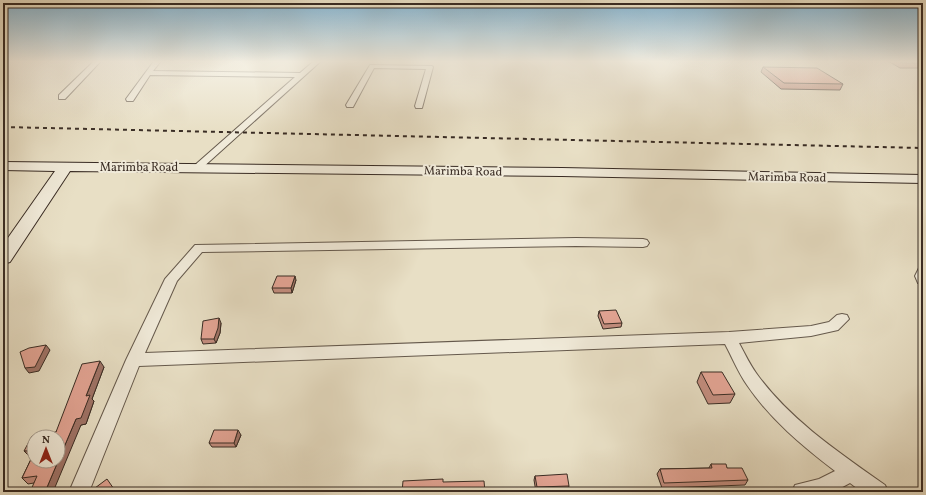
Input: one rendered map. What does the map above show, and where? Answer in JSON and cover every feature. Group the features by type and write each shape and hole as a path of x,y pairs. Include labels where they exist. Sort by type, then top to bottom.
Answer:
{"street":[{"path":"62,97 75,84"},
{"path":"130,99 140,84"},
{"path":"198,167 235,132 291,84"},
{"path":"350,104 362,84"},
{"path":"419,106 425,84"},
{"name":"Marimba Road","path":"3,166 198,167 923,179"},
{"path":"3,258 65,167"},
{"path":"79,492 134,360 171,278 199,248 576,242 643,243"},
{"path":"923,271 921,276 923,280"},
{"path":"134,360 729,338 811,331 833,326 842,319"},
{"path":"729,338 753,380 771,403 798,430 878,492"},
{"path":"802,492 820,488 852,473"}],"building":[{"path":"277,276 295,276 291,288 272,288"},
{"path":"616,310 622,323 604,324 599,311"},
{"path":"219,318 218,328 214,339 201,339 203,321"},
{"path":"46,345 35,367 25,368 20,352 29,348"},
{"path":"100,361 86,396 90,395 81,418 76,419 66,443 66,429 57,429 82,364"},
{"path":"701,372 722,372 735,394 713,395"},
{"path":"214,430 238,430 234,443 209,443"},
{"path":"711,464 726,464 727,468 742,468 748,480 664,483 660,469 712,468"},
{"path":"26,469 55,469 45,492 30,492 37,476 22,478"},
{"path":"567,474 569,486 537,487 535,476"},
{"path":"107,479 116,492 98,492 95,488"},
{"path":"443,479 443,482 484,481 485,492 402,492 403,481"}],"railway":[{"path":"3,127 923,148"}]}
